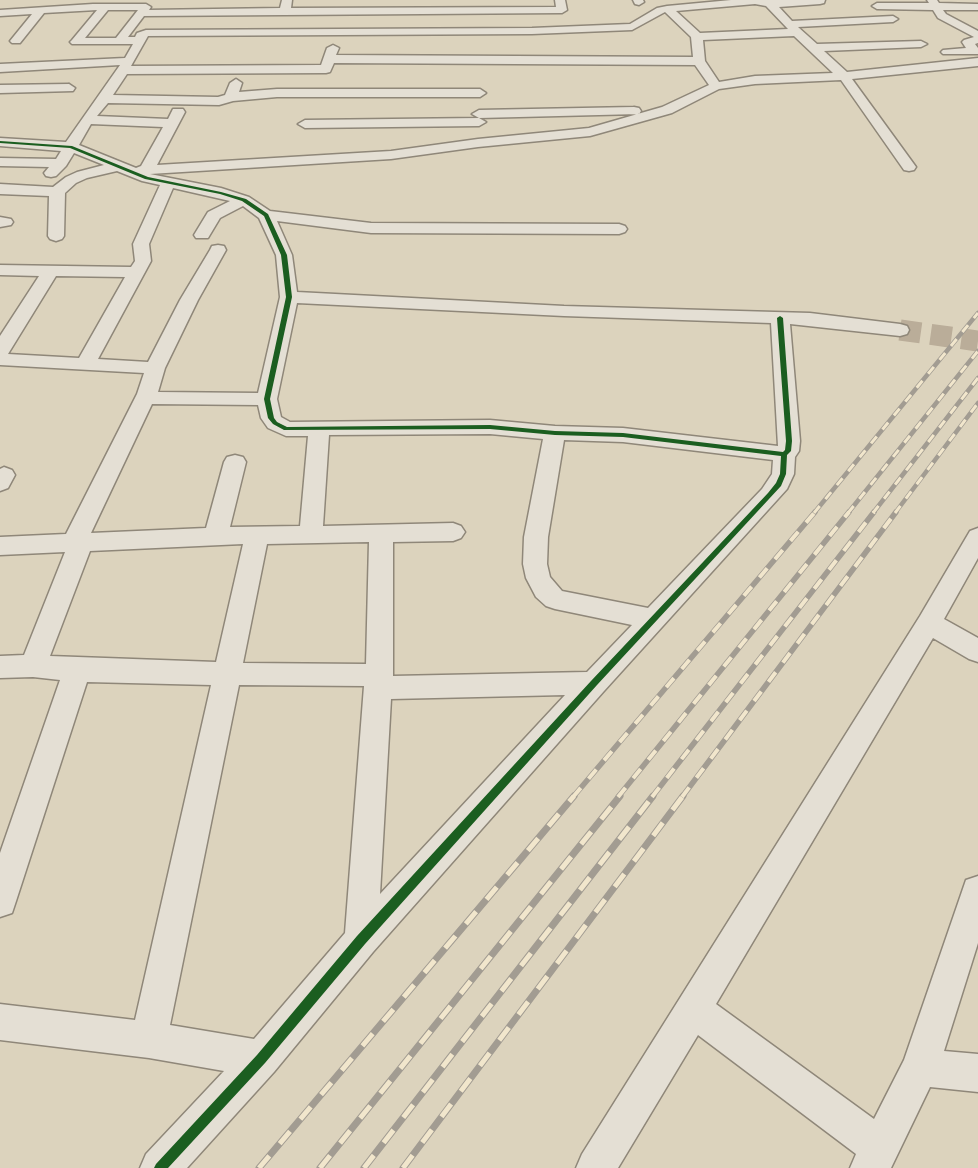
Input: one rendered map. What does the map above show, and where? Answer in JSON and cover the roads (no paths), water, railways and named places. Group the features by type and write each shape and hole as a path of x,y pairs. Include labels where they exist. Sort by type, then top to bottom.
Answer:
{"street":[{"path":"0,42 18,46 47,0"},
{"path":"142,13 270,11 286,6 472,7 562,10 560,0"},
{"path":"716,86 699,60 697,37 692,30 668,12 667,9 715,2 754,1 775,4 820,1"},
{"path":"933,3 942,16 949,21 978,35"},
{"path":"945,65 876,5 933,3 978,7"},
{"path":"775,4 771,5 772,8 844,76 909,167"},
{"path":"105,7 76,42 119,40 141,44"},
{"path":"0,12 146,7 119,40"},
{"path":"0,68 247,65 326,69 330,59 329,45 339,30 349,7"},
{"path":"472,7 481,42 478,143"},
{"path":"61,161 87,120 104,99 141,44 142,35 153,32 339,30 412,45 481,42 533,45 632,28 661,10"},
{"path":"255,44 270,11"},
{"path":"697,37 892,20"},
{"path":"330,59 412,45 481,42 699,60"},
{"path":"939,52 974,51 971,42"},
{"path":"815,48 921,44"},
{"path":"391,155 408,83 412,45"},
{"path":"533,45 537,74"},
{"path":"0,190 57,192 82,175 130,169 391,155 478,143 590,132 667,110 716,86 754,80 844,76 978,62"},
{"path":"231,97 237,81"},
{"path":"104,99 184,102 219,101 231,97 408,83 480,84"},
{"path":"0,89 69,88"},
{"path":"130,169 171,123 184,102"},
{"path":"305,124 399,123 550,113 667,110"},
{"path":"582,112 590,132"},
{"path":"550,113 556,135"},
{"path":"87,120 171,123"},
{"path":"0,142 61,161"},
{"path":"0,162 61,161 130,169 168,183 221,193 244,200 266,215 371,228 619,229"},
{"path":"86,364 143,260 141,244 168,183"},
{"path":"56,236 57,192"},
{"path":"202,235 214,214 244,200"},
{"path":"266,215 284,255 289,296 267,399 271,418 276,424 286,429 490,427 623,435 784,454"},
{"path":"33,666 78,543 146,396 155,368 189,300 218,250"},
{"path":"0,270 137,272"},
{"path":"0,351 51,271"},
{"path":"289,296 564,311 841,321 900,330"},
{"path":"160,1168 261,1059 361,940 652,619 779,484 783,474 784,454 788,451 789,441 780,318"},
{"path":"0,359 155,368"},
{"path":"146,396 146,398 267,399"},
{"path":"310,533 319,430"},
{"path":"555,432 536,537 535,564 538,578 545,590 555,599 652,619"},
{"path":"216,536 235,462"},
{"path":"0,546 310,533 453,532"},
{"path":"361,940 378,682 381,533"},
{"path":"149,1040 257,536"},
{"path":"596,1168 929,623 978,537"},
{"path":"929,623 978,651"},
{"path":"0,667 33,666 77,670 227,674 378,682 594,683"},
{"path":"0,901 77,670"},
{"path":"694,1010 875,1158 920,1067 977,896"},
{"path":"0,1022 149,1040 261,1059"},
{"path":"920,1067 978,1073"}],"tunnel":[{"path":"900,330 978,341"}],"railway":[{"path":"814,513 978,313"},
{"path":"848,513 978,351"},
{"path":"873,513 978,378"},
{"path":"895,513 978,403"},
{"path":"573,797 815,512"},
{"path":"618,797 849,512"},
{"path":"652,797 874,512"},
{"path":"682,797 896,512"},
{"path":"259,1168 574,796"},
{"path":"320,1168 620,796"},
{"path":"364,1168 653,796"},
{"path":"403,1168 683,796"}]}
